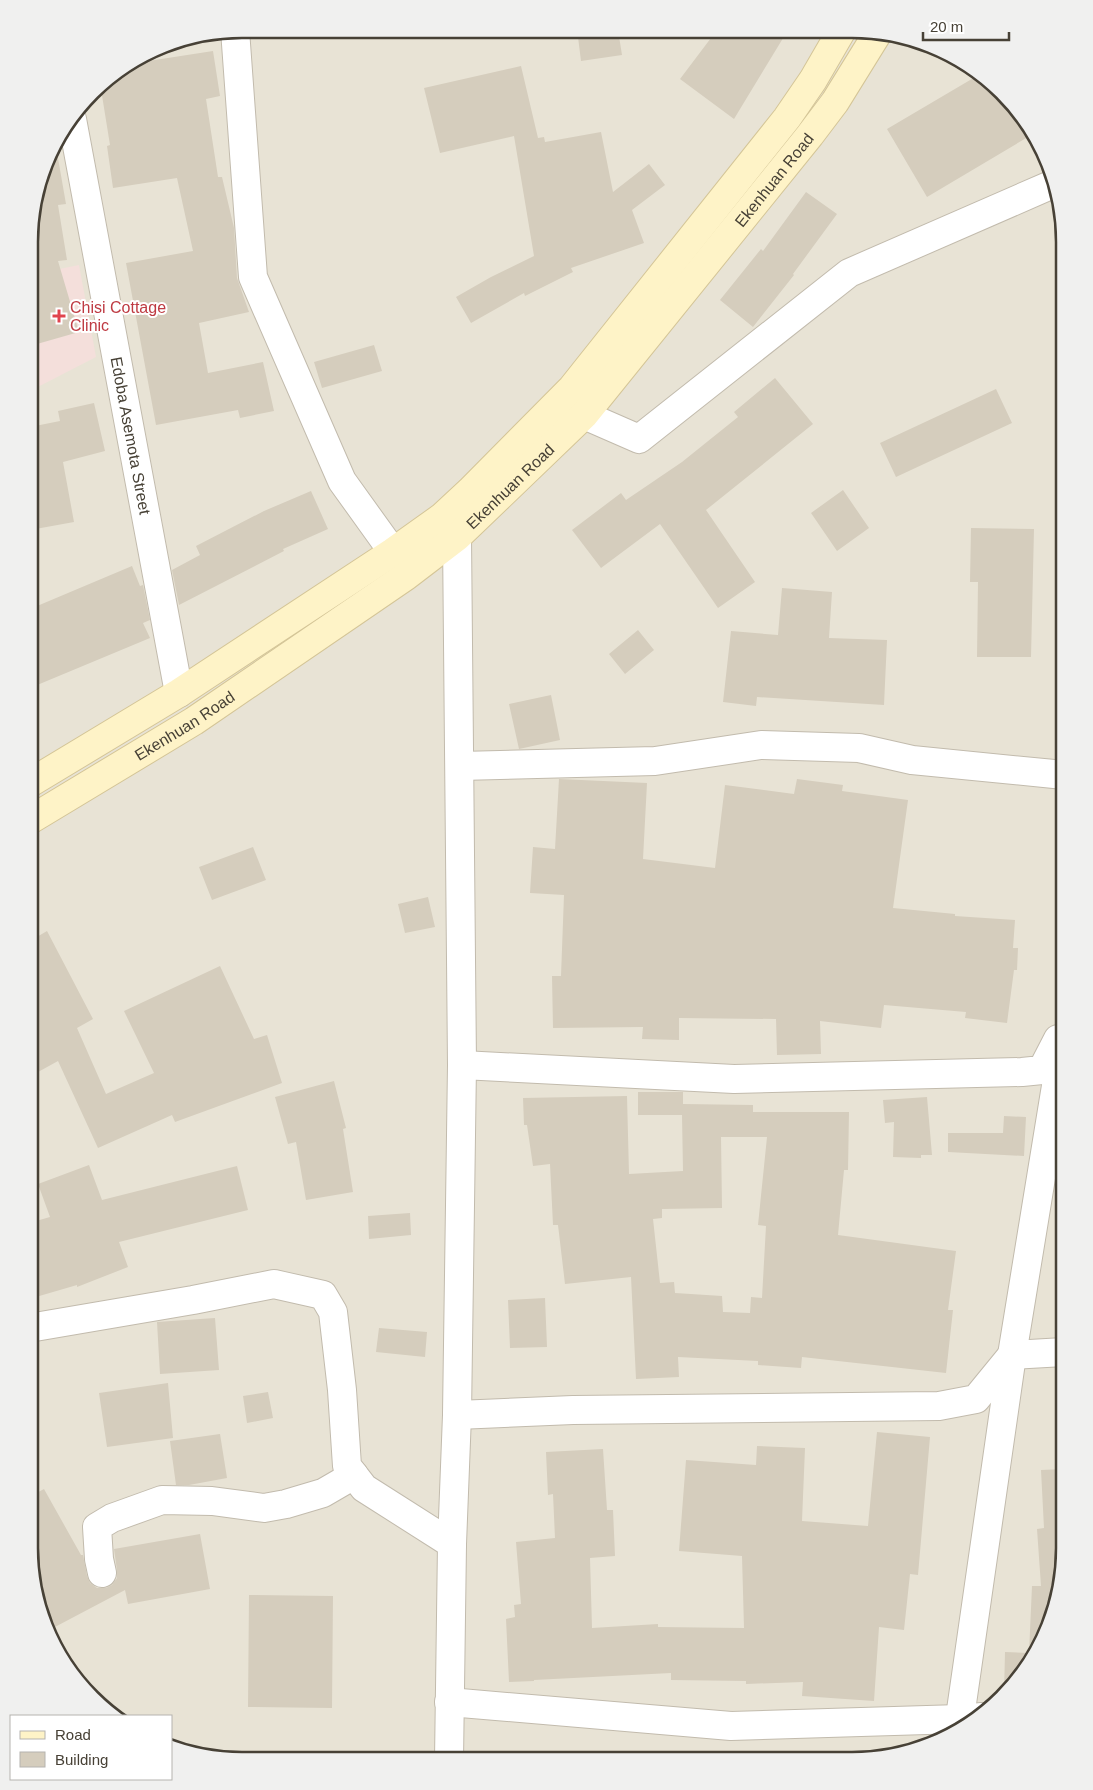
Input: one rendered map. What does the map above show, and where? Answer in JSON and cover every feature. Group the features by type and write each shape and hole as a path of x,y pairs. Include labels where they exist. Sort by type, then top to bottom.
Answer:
{"main road":[{"name":"Ekenhuan Road","path":"38,778 179,693 442,517 572,388 787,118 813,80 837,38"},
{"name":"Ekenhuan Road","path":"38,815 194,721 406,576 457,537 584,416 810,135 835,102 874,39"}],"street":[{"path":"236,38 253,277 342,481 392,552"},
{"name":"Edoba Asemota Street","path":"73,126 179,693"},
{"path":"584,416 639,439 849,273 1048,186"},
{"path":"449,1752 452,1544 457,1415 462,1065 457,537"},
{"path":"460,766 655,762 761,745 859,748 912,760 1056,774"},
{"path":"462,1065 734,1079 1022,1072 1042,1070 1056,1042"},
{"path":"968,1716 1012,1355 1056,1086"},
{"path":"38,1326 274,1284 323,1295 333,1312 342,1390 347,1466 364,1488 452,1544"},
{"path":"457,1415 573,1410 939,1406 976,1399 1012,1355 1056,1352"},
{"path":"102,1573 97,1527 112,1518 162,1500 212,1501 264,1508 286,1504 323,1492 354,1475"},
{"path":"449,1702 731,1726 958,1722"}],"shaded area":[{"path":"215,39 878,39 917,48 942,58 965,72 986,88 1005,107 1035,151 1049,188 1056,241 1056,1549 1049,1602 1035,1639 1028,1651 996,1693 965,1718 942,1732 905,1746 865,1752 215,1751 188,1746 172,1740 172,1715 124,1715 107,1702 88,1683 58,1639 44,1602 38,1562 39,215 44,188 58,151 72,128 97,97 128,72 151,58 188,44"},
{"name":"Chisi Cottage Clinic","path":"79,265 96,357 38,387 38,273"}],"building":[{"path":"578,38 619,38 622,55 581,61"},
{"path":"711,38 783,38 734,119 680,79"},
{"path":"213,51 220,96 206,99 218,177 222,177 234,228 237,278 249,312 199,323 208,373 263,362 274,411 240,418 238,410 156,425 126,263 193,251 177,178 113,188 107,146 110,145 102,93 145,62"},
{"path":"521,66 538,138 544,137 545,142 601,132 613,192 649,164 665,185 632,210 644,243 571,268 573,272 525,296 524,293 471,323 456,297 534,256 514,136 440,153 424,88"},
{"path":"973,78 996,97 1027,138 927,197 887,129"},
{"path":"57,153 66,204 58,205 67,260 58,261 79,332 38,344 39,215 44,188"},
{"path":"806,192 837,214 794,275 753,327 720,300 761,249 763,251"},
{"path":"374,345 382,371 322,388 314,362"},
{"path":"775,378 813,424 706,510 755,582 718,608 660,524 601,568 572,530 621,493 626,500 682,462 738,417 734,412"},
{"path":"996,389 1012,423 896,477 880,443"},
{"path":"94,403 105,451 63,462 74,522 38,529 38,425 60,421 58,411"},
{"path":"843,490 869,528 837,551 811,513"},
{"path":"311,491 328,529 283,549 284,551 179,605 172,570 200,555 196,546 264,511"},
{"path":"971,528 1034,529 1031,657 977,657 978,582 970,582"},
{"path":"132,566 140,586 143,585 150,620 143,623 150,638 38,685 38,606"},
{"path":"782,588 832,592 829,638 887,640 884,705 757,697 756,706 723,702 731,631 778,635"},
{"path":"638,630 654,650 625,674 609,654"},
{"path":"551,695 560,740 519,749 509,704"},
{"path":"559,779 647,783 643,859 715,868 725,785 794,794 797,779 843,785 842,791 908,800 893,908 955,914 955,916 1015,920 1013,948 1018,948 1017,970 1014,970 1007,1023 965,1018 966,1012 884,1005 881,1028 820,1021 821,1054 777,1055 776,1019 679,1018 679,1040 642,1039 643,1027 553,1028 552,976 561,976 564,895 530,893 533,847 555,849"},
{"path":"253,847 266,880 212,900 199,867"},
{"path":"428,897 435,927 405,933 398,904"},
{"path":"47,931 93,1019 77,1028 106,1094 154,1073 124,1011 220,966 254,1039 267,1035 282,1083 175,1122 172,1115 98,1148 58,1061 38,1072 38,936"},
{"path":"334,1081 346,1128 343,1129 353,1192 306,1200 296,1142 288,1144 275,1097"},
{"path":"638,1092 683,1092 683,1104 753,1105 753,1112 849,1112 848,1170 844,1170 838,1235 956,1251 948,1310 953,1310 946,1373 802,1357 801,1368 758,1365 758,1361 678,1357 679,1377 636,1379 631,1277 565,1284 558,1225 553,1225 550,1164 533,1166 527,1125 524,1125 523,1098 627,1096 629,1174 683,1171 682,1115 638,1115","holes":["721,1137 767,1137 758,1225 766,1226 762,1298 751,1297 750,1313 723,1312 722,1296 675,1293 674,1282 660,1283 653,1219 662,1218 662,1209 722,1208"]},
{"path":"927,1097 932,1155 921,1155 921,1158 893,1157 894,1122 885,1123 883,1100"},
{"path":"1004,1116 1026,1117 1024,1156 948,1152 948,1133 1003,1133"},
{"path":"89,1165 102,1200 237,1166 248,1210 119,1242 128,1267 77,1287 77,1285 38,1296 38,1220 50,1217 38,1184"},
{"path":"410,1213 411,1235 369,1239 368,1216"},
{"path":"545,1298 547,1347 510,1348 508,1300"},
{"path":"215,1318 219,1370 160,1374 157,1322"},
{"path":"379,1328 427,1332 425,1357 376,1352"},
{"path":"168,1383 173,1438 107,1447 99,1393"},
{"path":"268,1392 273,1418 247,1423 243,1396"},
{"path":"877,1432 930,1437 918,1575 910,1574 904,1630 879,1627 874,1701 802,1696 803,1682 746,1684 746,1681 671,1680 671,1673 509,1682 506,1619 515,1617 514,1605 521,1604 516,1542 555,1538 553,1494 548,1495 546,1452 603,1449 607,1510 613,1510 615,1556 590,1558 592,1628 658,1624 658,1627 744,1628 742,1556 679,1551 686,1460 756,1465 757,1446 805,1448 802,1521 868,1526"},
{"path":"220,1434 227,1478 189,1485 176,1485 170,1441"},
{"path":"1056,1469 1056,1549 1049,1602 1029,1649 1032,1586 1041,1586 1037,1529 1044,1528 1041,1470"},
{"path":"44,1489 81,1555 83,1555 90,1583 97,1588 106,1588 112,1585 117,1578 114,1549 200,1534 210,1589 128,1604 125,1590 53,1628 44,1602 39,1575 38,1492"},
{"path":"249,1595 333,1596 332,1708 248,1707"},
{"path":"1005,1652 1027,1653 1004,1684"}],"place":[{"name":"Chisi Cottage Clinic","path":"59,316"}]}
